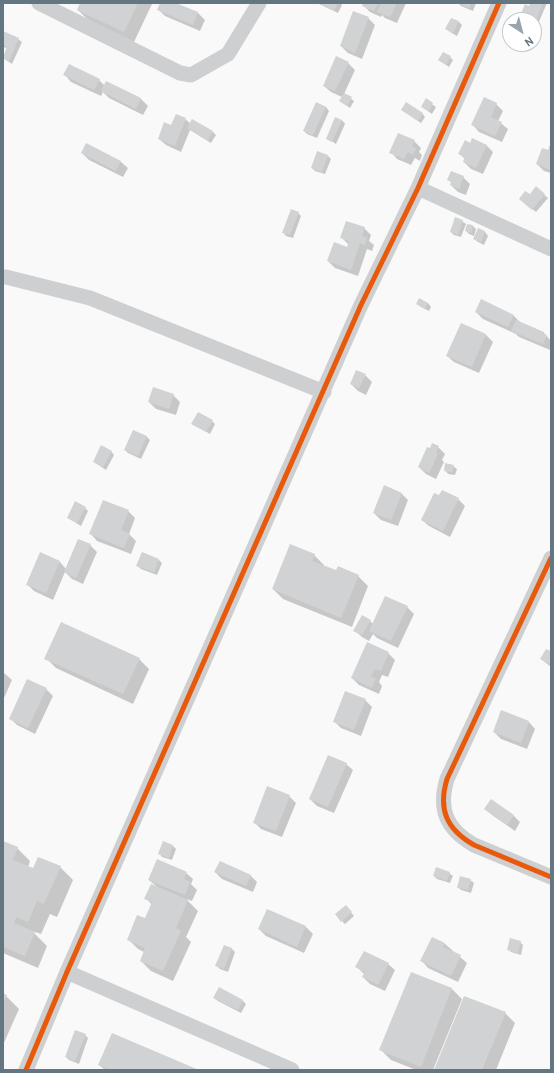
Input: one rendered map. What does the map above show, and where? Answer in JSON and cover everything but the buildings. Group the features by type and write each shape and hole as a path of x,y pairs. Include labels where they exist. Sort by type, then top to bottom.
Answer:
{"street":[{"path":"48,5 180,73 191,75 228,54 260,3"},
{"path":"26,1070 67,972 324,392 361,305 418,188 499,3"},
{"path":"418,188 551,249"},
{"path":"4,279 90,298 324,392"},
{"path":"551,558 447,779 443,791 443,804 446,818 462,839 551,877"},
{"path":"67,972 292,1070"}],"cycle path":[{"path":"26,1070 67,972 361,305 418,188 499,3"},
{"path":"551,558 447,779 443,800 444,809 451,825 464,839 474,845 551,877"}]}
